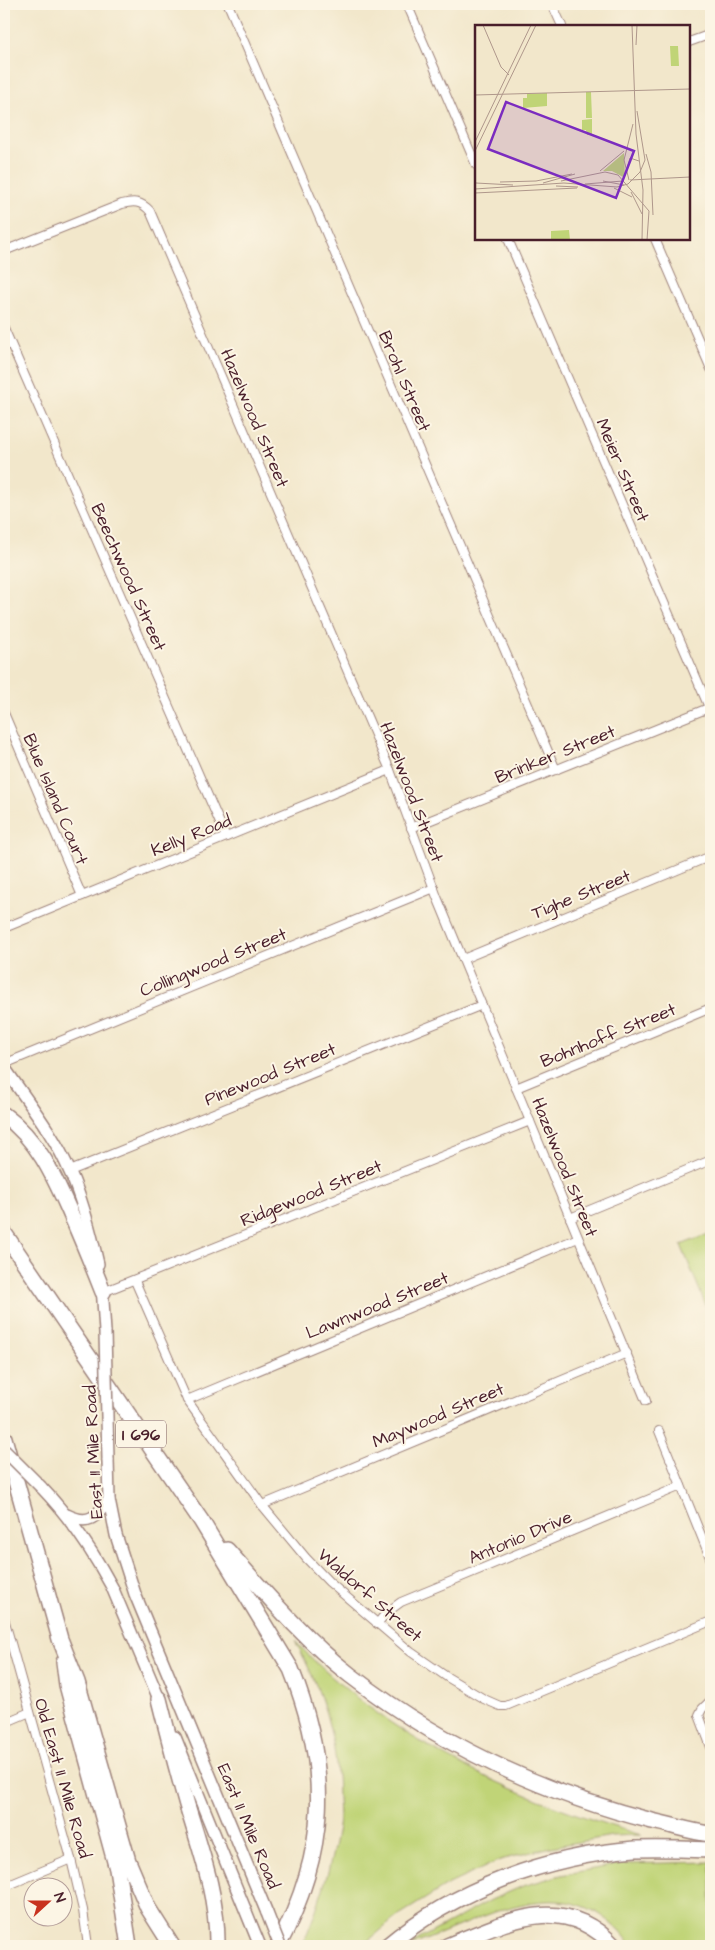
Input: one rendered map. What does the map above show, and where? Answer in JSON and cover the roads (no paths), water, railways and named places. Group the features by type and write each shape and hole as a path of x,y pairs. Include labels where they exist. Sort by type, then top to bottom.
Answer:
{"highway":[{"path":"4,1115 32,1141 44,1158 82,1237 104,1292"},
{"name":"I 696","path":"4,1233 202,1522"},
{"path":"4,1438 60,1639 77,1682 128,1861 148,1908 172,1946"},
{"path":"202,1522 314,1644 350,1674 426,1726 511,1773 536,1783 631,1815 711,1834"},
{"path":"202,1522 292,1669 305,1705 317,1758 318,1813 311,1861 292,1921 279,1946"},
{"path":"60,1639 67,1685 117,1869 129,1946"},
{"path":"159,1699 176,1768 214,1903 217,1946"},
{"path":"387,1946 404,1932 438,1910 494,1882 540,1866 603,1853 635,1849 711,1850"},
{"path":"447,1946 496,1926 525,1916 538,1914 573,1918 597,1931 614,1946"}],"main road":[{"name":"East 11 Mile Road","path":"4,1066 46,1127 70,1171 89,1228 104,1292 109,1500 116,1535 134,1594 279,1946"},
{"name":"East 11 Mile Road","path":"4,1450 66,1515 90,1548 112,1587 260,1946"},
{"path":"66,1515 84,1520 94,1518 109,1500"}],"street":[{"name":"Brohl Street","path":"228,4 556,770"},
{"path":"407,4 475,163"},
{"path":"552,4 562,25"},
{"path":"690,42 711,34"},
{"name":"Hazelwood Street","path":"4,251 122,204 138,202 145,205 150,211 390,770 434,888 646,1401"},
{"name":"Meier Street","path":"508,240 711,709"},
{"path":"655,240 711,369"},
{"name":"Beechwood Street","path":"4,328 226,837"},
{"name":"Brinker Street","path":"411,828 711,709"},
{"name":"Blue Island Court","path":"4,713 82,896"},
{"name":"Kelly Road","path":"4,928 390,770"},
{"name":"Tighe Street","path":"463,959 711,856"},
{"name":"Collingwood Street","path":"4,1066 434,888"},
{"name":"Pinewood Street","path":"70,1171 482,1004"},
{"name":"Bohnhoff Street","path":"516,1088 711,1008"},
{"name":"Ridgewood Street","path":"104,1292 530,1122"},
{"path":"570,1218 711,1160"},
{"name":"Lawnwood Street","path":"187,1400 578,1238"},
{"name":"Waldorf Street","path":"135,1281 187,1400 262,1505 306,1558 329,1582 411,1652 447,1677 484,1699 500,1706 506,1706 711,1621"},
{"name":"Maywood Street","path":"262,1505 627,1353"},
{"path":"659,1431 681,1486 709,1546 711,1560"},
{"name":"Antonio Drive","path":"377,1624 386,1613 401,1602 681,1486"},
{"name":"Old East 11 Mile Road","path":"4,1618 71,1860 86,1926 88,1946"},
{"path":"711,1700 702,1708 699,1715 711,1747"},
{"path":"4,1723 30,1712"},
{"path":"4,1888 71,1860"}]}
